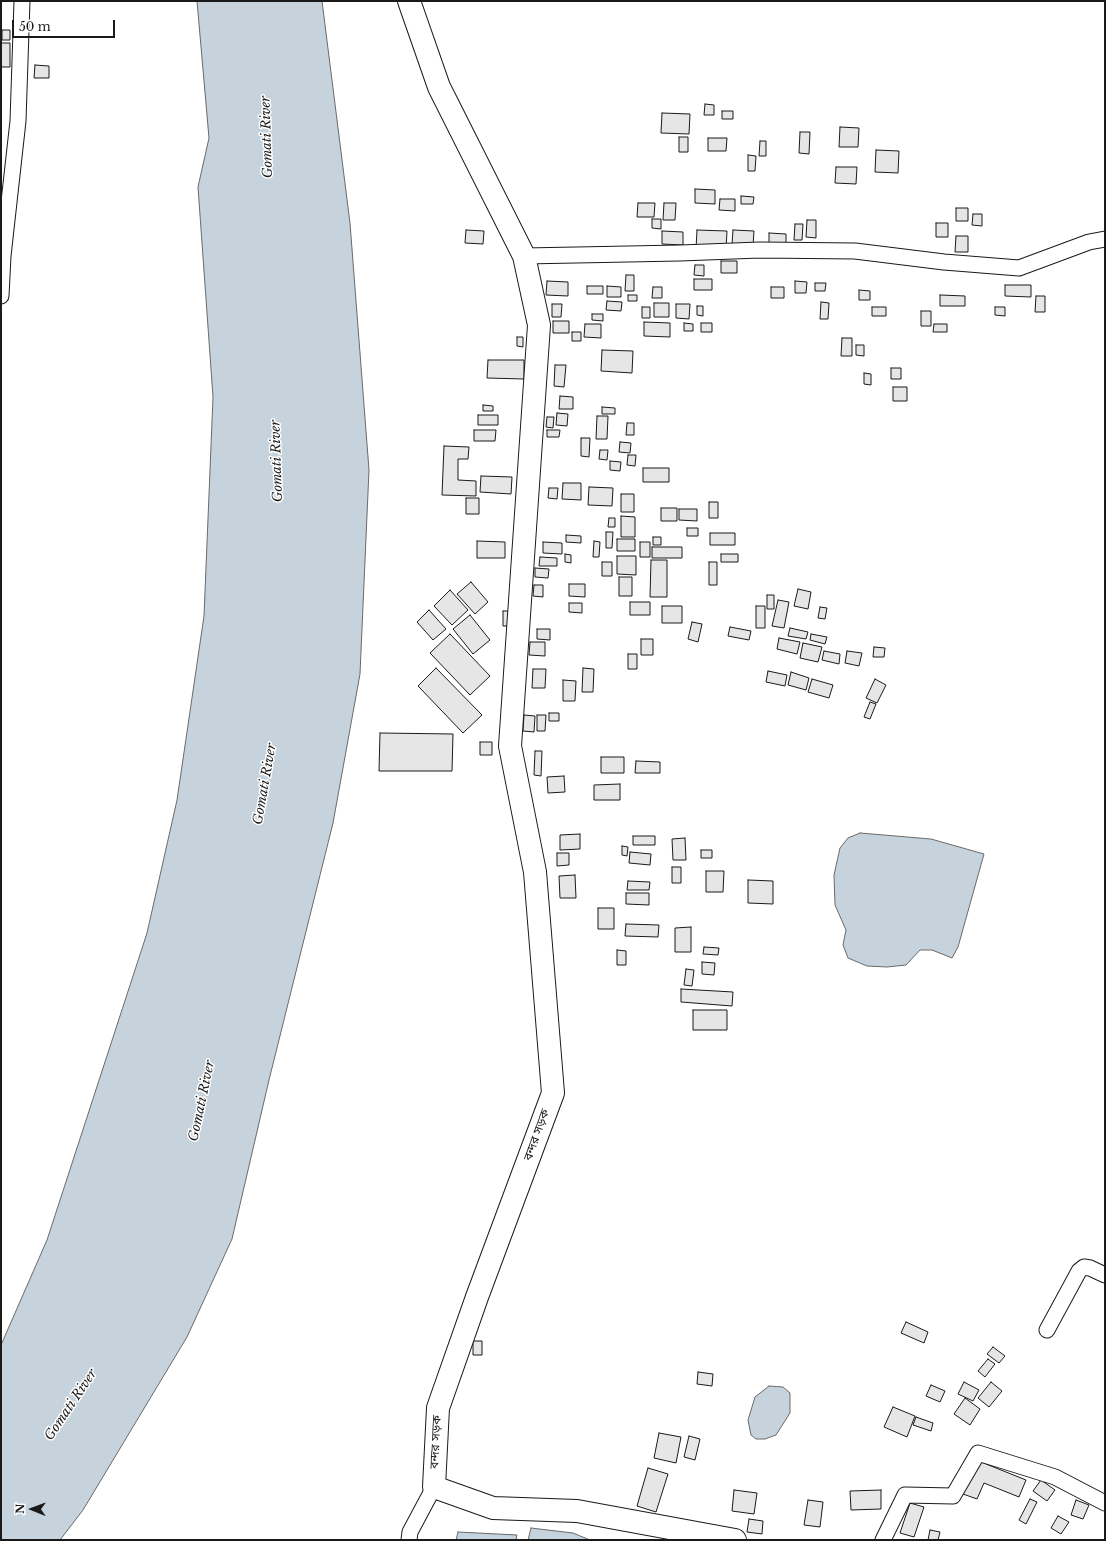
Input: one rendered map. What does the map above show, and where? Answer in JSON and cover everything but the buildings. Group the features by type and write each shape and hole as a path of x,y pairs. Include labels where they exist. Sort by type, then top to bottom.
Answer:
{"highway":[{"name":"বন্দর সড়ক","path":"409,1 439,87 524,256 539,325 510,746 535,872 553,1093 477,1297 438,1408 434,1487 493,1508 578,1511 735,1540"}],"street":[{"path":"1,296 3,256 18,122 22,1"},
{"path":"524,256 760,250 855,251 944,262 1019,268 1089,242 1105,239"},
{"path":"1047,1330 1079,1271 1084,1267 1090,1268 1105,1275"},
{"path":"883,1540 905,1495 953,1496 978,1453 1055,1477 1105,1503"},
{"path":"409,1540 410,1532 434,1487"}],"water":[{"name":"Gomati River","path":"197,1 322,1 350,223 369,470 360,674 333,823 269,1080 232,1239 187,1337 83,1510 60,1540 1,1540 1,1345 47,1240 147,933 177,800 204,616 213,397 198,187 209,138"},
{"path":"860,833 931,839 984,854 958,947 952,958 932,950 920,950 906,965 887,967 867,966 848,958 843,945 846,930 835,905 834,875 840,848 848,838"},
{"path":"769,1386 783,1387 790,1393 790,1413 776,1435 765,1439 756,1439 751,1435 748,1420 755,1397"},
{"path":"531,1528 573,1533 590,1540 528,1540"},
{"path":"458,1532 517,1535 516,1540 456,1540"}]}
